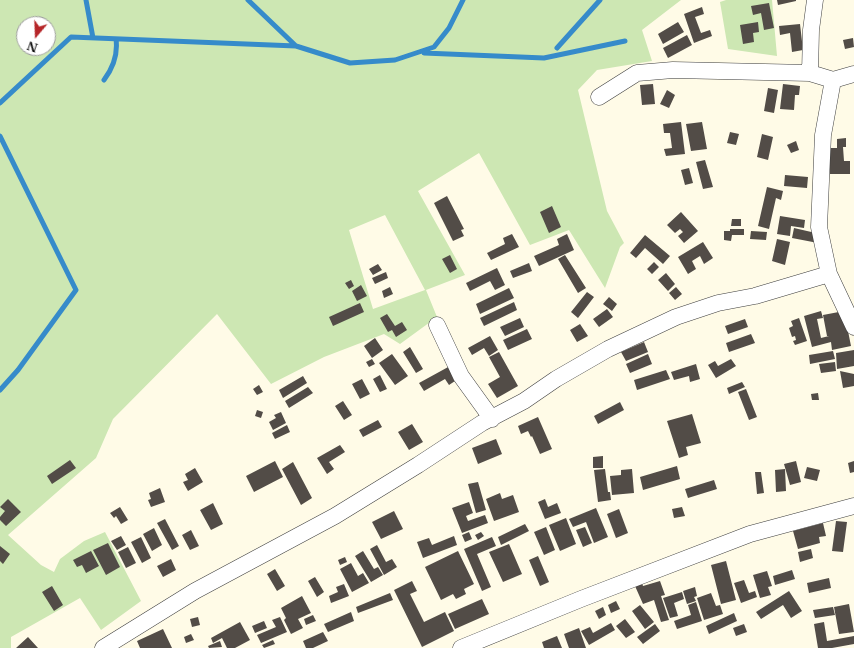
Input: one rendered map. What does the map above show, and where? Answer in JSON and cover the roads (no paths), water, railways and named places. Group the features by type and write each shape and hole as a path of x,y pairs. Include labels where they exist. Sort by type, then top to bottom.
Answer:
{"street":[{"path":"810,73 811,30 815,0"},
{"path":"599,97 637,73 673,70 810,73 833,80 854,74"},
{"path":"833,80 823,135 819,228 829,274 854,327"},
{"path":"103,648 195,591 335,516 608,349 676,317 718,303 755,296 829,274"},
{"path":"437,325 461,376 492,419"},
{"path":"461,648 581,599 750,534 854,506"}],"waterway":[{"path":"86,0 93,38"},
{"path":"248,0 296,46 350,63 395,60 434,47 449,28 463,0"},
{"path":"557,48 600,0"},
{"path":"0,103 71,37 296,46"},
{"path":"104,80 114,61 116,39"},
{"path":"424,53 544,58 625,41"},
{"path":"0,136 76,290 18,370 0,390"}]}
